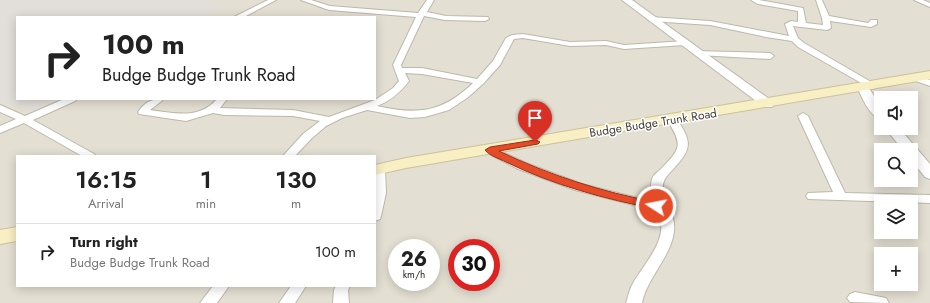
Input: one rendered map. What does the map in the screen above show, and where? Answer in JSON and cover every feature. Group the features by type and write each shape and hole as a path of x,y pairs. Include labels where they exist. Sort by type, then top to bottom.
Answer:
{"main road":[{"name":"Budge Budge Trunk Road","path":"377,169 768,104 930,75"},
{"path":"0,238 16,234"}],"street":[{"path":"240,16 273,0"},
{"path":"304,0 335,9 437,15 445,18 484,19"},
{"path":"290,155 302,141 328,120 367,107 389,97 401,86 404,81 397,65 407,48 420,14 431,0"},
{"path":"626,0 768,104"},
{"path":"754,0 801,9 802,24"},
{"path":"794,39 789,24 802,24 827,28 826,18 819,0"},
{"path":"917,0 930,5"},
{"path":"826,18 868,25 871,25 874,22"},
{"path":"651,19 710,23 766,35 794,39 868,86 871,102 874,106"},
{"path":"367,107 392,113 425,114 456,103 496,64 512,37 523,36 570,44 606,43 624,47 685,43"},
{"path":"698,53 770,56"},
{"path":"398,70 422,71 479,82"},
{"path":"916,78 930,83"},
{"path":"0,130 70,100"},
{"path":"157,100 148,106 143,112 186,118 213,110 224,112 293,113 328,120"},
{"path":"213,110 221,100"},
{"path":"2,111 24,119 88,155"},
{"path":"803,116 841,197"},
{"path":"656,206 658,179 681,157 684,146 680,130 672,120"},
{"path":"898,135 904,143"},
{"path":"490,150 522,166 579,187 624,200 661,208 668,218 669,226 666,237 654,264 638,289 634,303"},
{"path":"918,159 930,174"},
{"path":"376,214 379,206 381,192 377,169"},
{"path":"812,196 930,199"},
{"path":"208,303 221,287"},
{"path":"287,303 298,287"},
{"path":"341,303 341,290 342,287"},
{"path":"855,298 881,303"}],"shaded area":[{"path":"0,0 930,0 930,303 0,303"},
{"path":"0,0 199,0 225,6 205,16 16,16 16,100 59,100 31,111 0,100"}],"route":[{"path":"535,142 490,150 522,166 579,187 624,200 656,206"}]}
